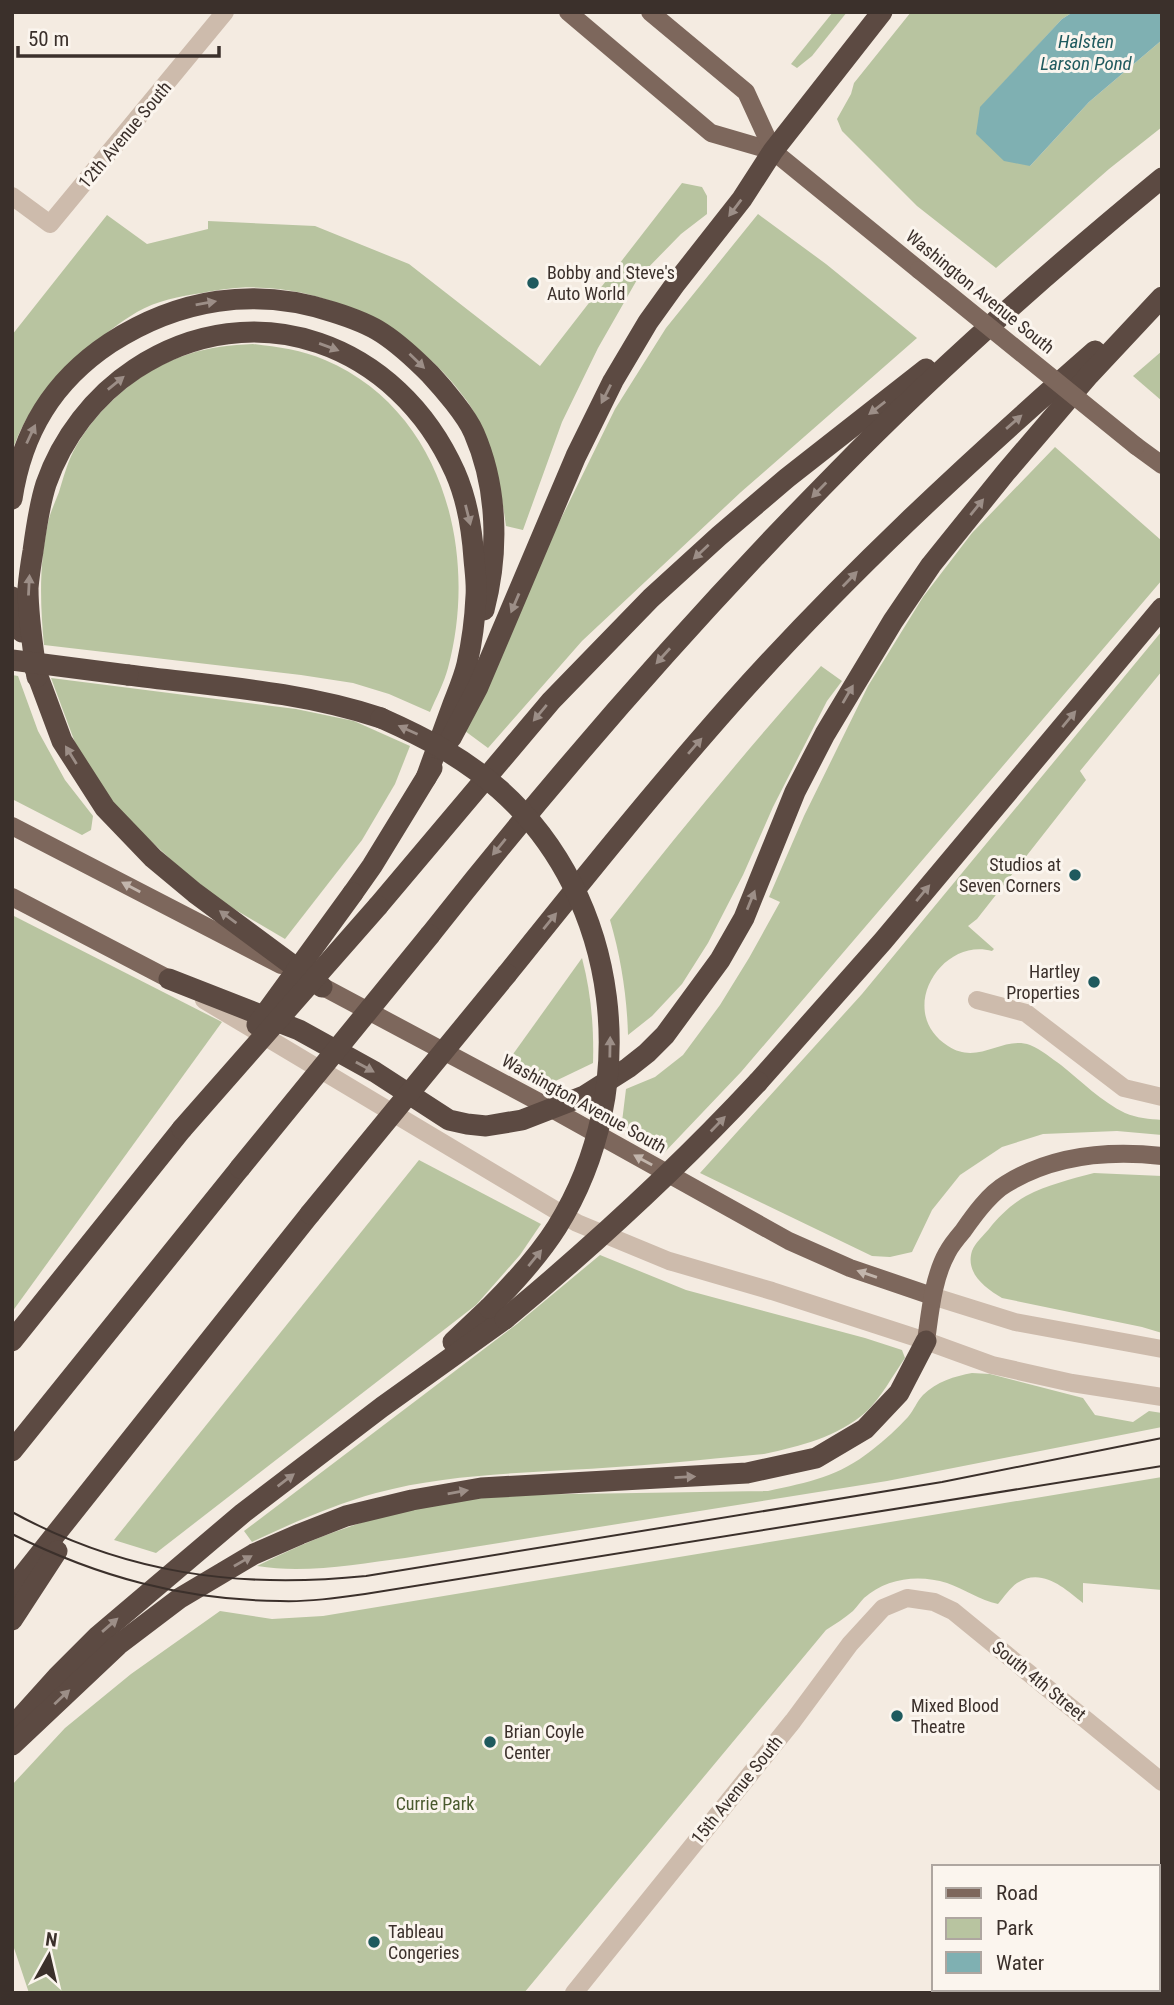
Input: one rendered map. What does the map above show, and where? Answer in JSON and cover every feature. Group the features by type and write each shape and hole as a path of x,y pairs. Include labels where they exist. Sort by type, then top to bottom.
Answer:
{"highway":[{"path":"182,1129 353,893 460,724 559,496 613,381 648,322 742,199 773,151 882,12"},
{"path":"12,1340 182,1129 378,906 551,701 651,598 787,478 1046,275 1162,178"},
{"path":"12,1451 503,842 641,681 846,463 1046,275"},
{"path":"12,1589 310,1214 617,837 722,714 864,564 1007,428 1162,295"},
{"path":"169,979 299,1030 375,1072 449,1120 486,1126 522,1121 584,1096 628,1068 647,1053 680,1017 720,960 744,918 795,792 825,734 893,621 931,565 1006,471 1162,295"},
{"path":"12,499 24,447 41,413 59,386 92,355 159,316 191,306 254,297 320,307 379,331 402,347 440,384 473,430 485,463 491,495 494,533 491,585 467,666 426,778"},
{"path":"37,677 28,586 37,517 58,454 100,396 125,375 155,356 189,342 217,334 250,331 303,338 359,360 391,384 414,407 436,436 455,472 472,532 477,594 467,666"},
{"path":"12,597 37,677 62,741 105,808 153,858 195,893 322,987"},
{"path":"12,1727 98,1636 138,1601 243,1513 382,1407 497,1313 575,1260 690,1154 883,941 1162,608"},
{"path":"12,660 299,697 347,706 433,742 460,759 519,809 546,842 561,865 593,932 602,965 609,1016 609,1069 602,1121 595,1146 572,1201 497,1313"},
{"path":"12,1745 129,1637 180,1598 254,1554 346,1516 412,1500 481,1488 747,1473 816,1458 865,1429 899,1393 926,1341"},
{"path":"12,1620 133,1435"}],"main road":[{"name":"Washington Avenue South","path":"568,12 711,133 773,151 1162,465"},
{"name":"Washington Avenue South","path":"650,12 746,92 773,151"},
{"name":"Washington Avenue South","path":"12,826 438,1048 789,1241 850,1268 932,1296"},
{"path":"12,897 169,979"},
{"path":"926,1341 932,1296 946,1253 976,1212 1004,1185 1038,1168 1081,1156 1132,1153 1162,1156"}],"street":[{"name":"12th Avenue South","path":"12,196 50,224 225,12"},
{"path":"169,979 577,1223 659,1256 926,1341 992,1366 1072,1384 1162,1397"},
{"path":"977,1000 1026,1013 1124,1088 1158,1097"},
{"name":"Washington Avenue South","path":"932,1296 1015,1322 1162,1349"},
{"name":"South 4th Street","path":"907,1598 934,1602 953,1611 1162,1782"},
{"name":"15th Avenue South","path":"574,1993 793,1721 850,1644 883,1608 907,1598"}],"green space":[{"path":"833,12 847,12 812,56 797,68 791,64"},
{"path":"911,12 1073,12 1062,19 980,108 1030,166 1089,102 1162,40 1162,127 1109,169 996,268 917,206 842,131 837,119 854,83"},
{"path":"682,183 702,187 707,196 707,214 681,234 638,278 598,348 562,422 523,530 506,526 498,477 489,445 476,415 449,378 428,357 378,322 323,298 295,291 258,287 226,289 168,300 137,312 101,338 54,381 25,421 12,452 12,335 107,215 147,244 208,229 208,221 315,226 409,264 540,366"},
{"path":"758,214 826,264 917,338 741,492 582,641 488,748 465,731 548,545 615,409 666,328"},
{"path":"253,344 289,349 325,360 365,383 398,413 424,449 442,490 454,533 458,578 456,624 448,668 430,712 389,694 353,683 44,645 41,584 50,515 73,452 94,420 122,392 171,360 221,347"},
{"path":"1162,351 1162,401 1133,376"},
{"path":"1055,447 1162,541 1162,580 741,1072 663,1154 621,1130 626,1089 655,1077 683,1055 720,1005 749,958 780,902 769,897 804,816 868,686 923,597 972,533"},
{"path":"1162,631 1162,671 1080,771 1086,780 977,919 968,926 994,949 973,950 956,955 942,966 931,981 925,997 925,1015 933,1032 948,1046 959,1051 970,1053 1010,1044 1030,1045 1061,1065 1116,1108 1134,1116 1162,1120 1162,1135 1117,1131 1043,1134 1002,1147 960,1175 932,1210 912,1252 890,1257 872,1256 700,1173 862,994"},
{"path":"821,666 842,681 827,701 708,943 682,984 652,1016 628,1035 623,977 610,920 661,855"},
{"path":"12,675 18,676 38,731 65,780 93,816 91,830 82,835 12,799"},
{"path":"51,678 296,709 354,721 410,746 395,784 362,840 285,939 224,903 181,869 106,796 77,748"},
{"path":"12,915 222,1022 12,1312"},
{"path":"582,958 591,1010 593,1063 545,1086 511,1057"},
{"path":"419,1160 541,1224 520,1255 476,1305 156,1553 114,1540"},
{"path":"1094,1173 1162,1176 1162,1333 1002,1298 983,1285 971,1266 972,1251 977,1242 1011,1207 1042,1189"},
{"path":"600,1255 686,1290 902,1350 905,1358 882,1393 855,1421 831,1434 791,1448 764,1454 447,1479 400,1487 344,1503 252,1542 244,1531 517,1324"},
{"path":"972,1373 990,1374 1083,1398 1095,1415 1133,1422 1149,1411 1162,1413 1162,1427 887,1481 405,1558 312,1569 257,1566 365,1521 447,1503 509,1495 768,1491 810,1481 847,1467 872,1450 904,1421 921,1397 934,1386"},
{"name":"Currie Park","path":"1162,1477 1162,1590 1083,1583 1083,1603 1052,1581 1035,1577 1017,1583 998,1604 947,1583 914,1579 882,1586 864,1598 853,1611 826,1630 524,1993 29,1993 12,1942 12,1785 65,1728 131,1674 220,1611 272,1619 323,1616"}],"water":[{"name":"Halsten Larson Pond","path":"1073,12 1162,12 1162,40 1089,102 1030,166 1004,161 976,134 980,107 1062,19"}],"tram line":[{"path":"12,1512 54,1533 140,1563 228,1578 319,1580 366,1576 942,1482 1162,1438"},
{"path":"12,1534 109,1574 175,1591 244,1600 312,1600 365,1594 1162,1466"}],"place":[{"name":"Bobby and Steve's Auto World","path":"533,283"},
{"name":"Studios at Seven Corners","path":"1075,875"},
{"name":"Hartley Properties","path":"1094,982"},
{"name":"Mixed Blood Theatre","path":"897,1716"},
{"name":"Brian Coyle Center","path":"490,1742"},
{"name":"Tableau Congeries","path":"374,1942"}]}
